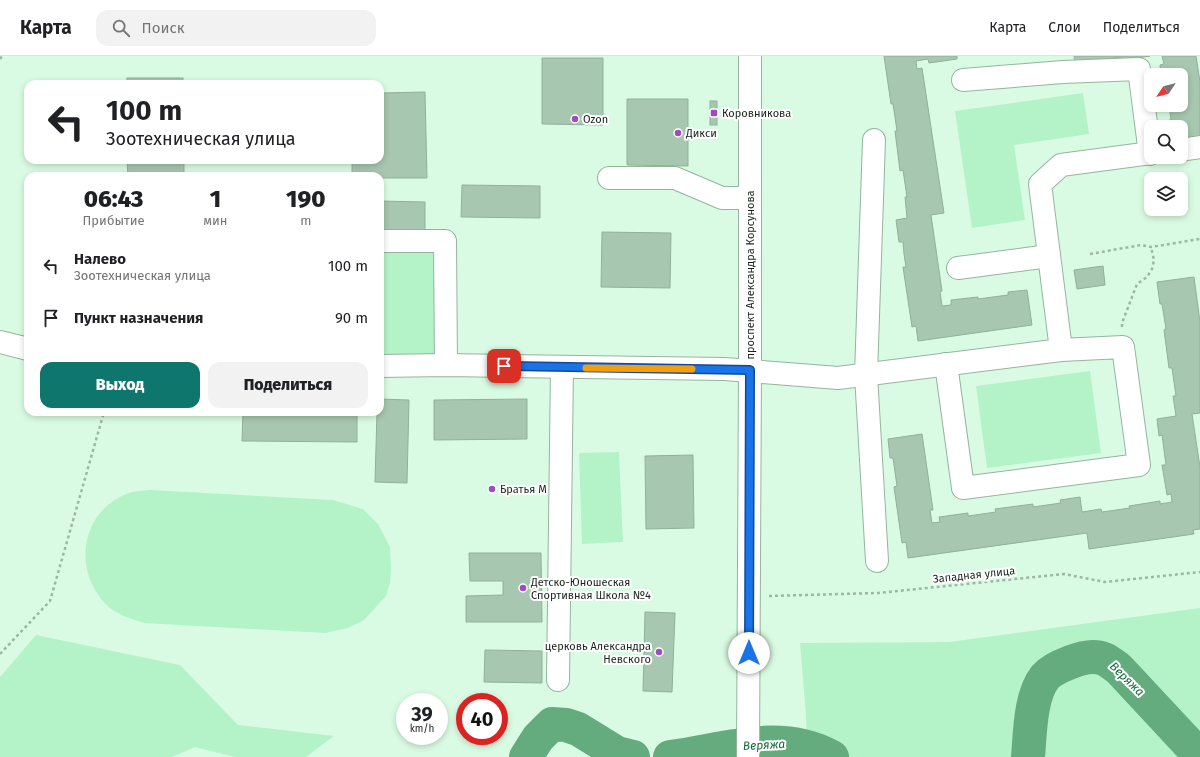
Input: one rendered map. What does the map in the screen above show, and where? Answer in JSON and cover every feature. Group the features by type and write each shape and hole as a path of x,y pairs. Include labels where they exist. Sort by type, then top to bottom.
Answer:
{"street":[{"name":"проспект Александра Корсунова","path":"748,757 750,56"},
{"path":"963,80 1063,72 1139,69 1146,120"},
{"path":"874,140 866,375 876,562"},
{"path":"1188,149 1200,147"},
{"path":"1062,350 1040,184 1061,166 1144,155"},
{"path":"609,178 675,178 722,198 750,198"},
{"path":"384,241 445,240 446,365"},
{"path":"958,268 1049,256"},
{"path":"0,342 24,348"},
{"path":"384,366 446,365 750,370 838,378 946,364 1062,350 1124,347 1139,465 963,488 946,364"},
{"path":"558,680 562,367"}],"path":[{"path":"1090,254 1141,244 1151,247 1200,239"},
{"path":"1124,347 1122,324 1137,284 1147,277 1152,269 1154,260 1151,247"},
{"path":"0,654 50,601 103,416"},
{"name":"Западная улица","path":"749,596 878,593 1064,574 1105,582 1200,572"}],"green space":[{"path":"1083,93 1089,134 1014,145 1025,220 972,228 955,111"},
{"path":"384,245 441,245 442,363 384,363"},
{"path":"1090,371 1101,453 987,468 976,386"},
{"path":"619,452 623,542 582,544 579,453"},
{"path":"150,490 333,500 363,509 378,524 390,547 390,583 386,596 364,620 348,628 325,633 144,623 132,619 110,608 101,599 92,584 87,569 85,553 88,537 93,523 103,510 116,499 132,492"},
{"path":"1200,608 1200,757 807,757 806,715 800,643 949,642"},
{"path":"36,635 180,665 238,725 334,736 306,757 235,757 195,747 172,757 0,757 0,677"}],"building":[{"path":"884,56 957,56 957,59 929,63 928,59 916,61 917,69 922,68 944,213 931,215 942,291 940,292 942,306 951,305 951,300 978,297 978,299 1008,295 1008,292 1027,290 1032,325 918,341 916,326 912,327 903,267 906,267 903,242 899,242 896,220 907,218 905,197 907,197 903,170 900,171 895,131 897,131 893,104 891,104"},
{"path":"1074,56 1150,56 1122,60 1121,57 1094,61 1075,67"},
{"path":"1162,56 1196,56 1200,82 1200,136 1188,138 1188,120 1171,120 1170,112 1188,112 1188,68 1160,68 1160,65 1164,64"},
{"path":"542,58 603,58 603,125 542,124"},
{"path":"127,78 183,78 183,80 127,80"},
{"path":"425,92 427,178 384,178 384,172 352,172 352,164 384,164 384,93"},
{"path":"627,99 688,99 688,166 627,165"},
{"path":"710,101 717,101 717,125 710,125"},
{"path":"127,164 184,164 184,172 128,172"},
{"path":"462,185 540,186 540,218 461,217"},
{"path":"384,201 425,202 425,233 384,233"},
{"path":"602,232 671,233 670,288 601,287"},
{"path":"1103,266 1105,285 1077,289 1074,270"},
{"path":"1194,277 1200,322 1200,413 1192,414 1200,467 1200,529 1193,530 1194,534 1089,549 1087,533 908,558 906,542 902,543 894,487 897,486 893,458 890,458 888,439 922,434 933,510 930,510 932,523 940,522 939,517 968,513 968,516 996,512 995,509 1033,504 1033,507 1061,503 1060,500 1080,497 1082,512 1101,509 1102,512 1130,508 1129,506 1160,501 1160,504 1172,502 1171,494 1167,495 1162,465 1166,465 1162,435 1159,436 1157,419 1176,416 1173,396 1176,396 1172,368 1169,368 1164,330 1166,329 1157,282"},
{"path":"384,399 409,400 407,483 375,482 377,416 384,416"},
{"path":"527,399 527,439 434,440 434,400"},
{"path":"243,416 357,416 357,442 242,441"},
{"path":"693,455 694,528 646,529 645,456"},
{"name":"Детско-Юношеская Спортивная Школа №4","path":"469,553 541,553 542,622 466,622 466,596 503,595 503,581 470,581"},
{"name":"церковь Александра Невского","path":"645,612 675,613 672,692 643,691"},
{"path":"485,650 542,651 542,683 484,682"}],"waterway":[{"name":"Веряжа","path":"1028,757 1030,727 1036,694 1045,677 1064,665 1079,659 1092,657 1104,659 1119,669 1200,756"},
{"name":"Веряжа","path":"526,757 538,738 552,724 566,725 578,729 617,753 633,757"},
{"name":"Веряжа","path":"670,757 732,746 772,742 812,748 832,757"}],"slow traffic":[{"path":"586,368 692,369"}],"place":[{"name":"Коровникова","path":"714,113"},
{"name":"Ozon","path":"575,119"},
{"name":"Дикси","path":"678,133"},
{"name":"Братья М","path":"492,489"},
{"name":"Детско-Юношеская Спортивная Школа №4","path":"523,588"},
{"name":"церковь Александра Невского","path":"659,652"}],"route":[{"path":"504,366 750,370 749,653"}]}
